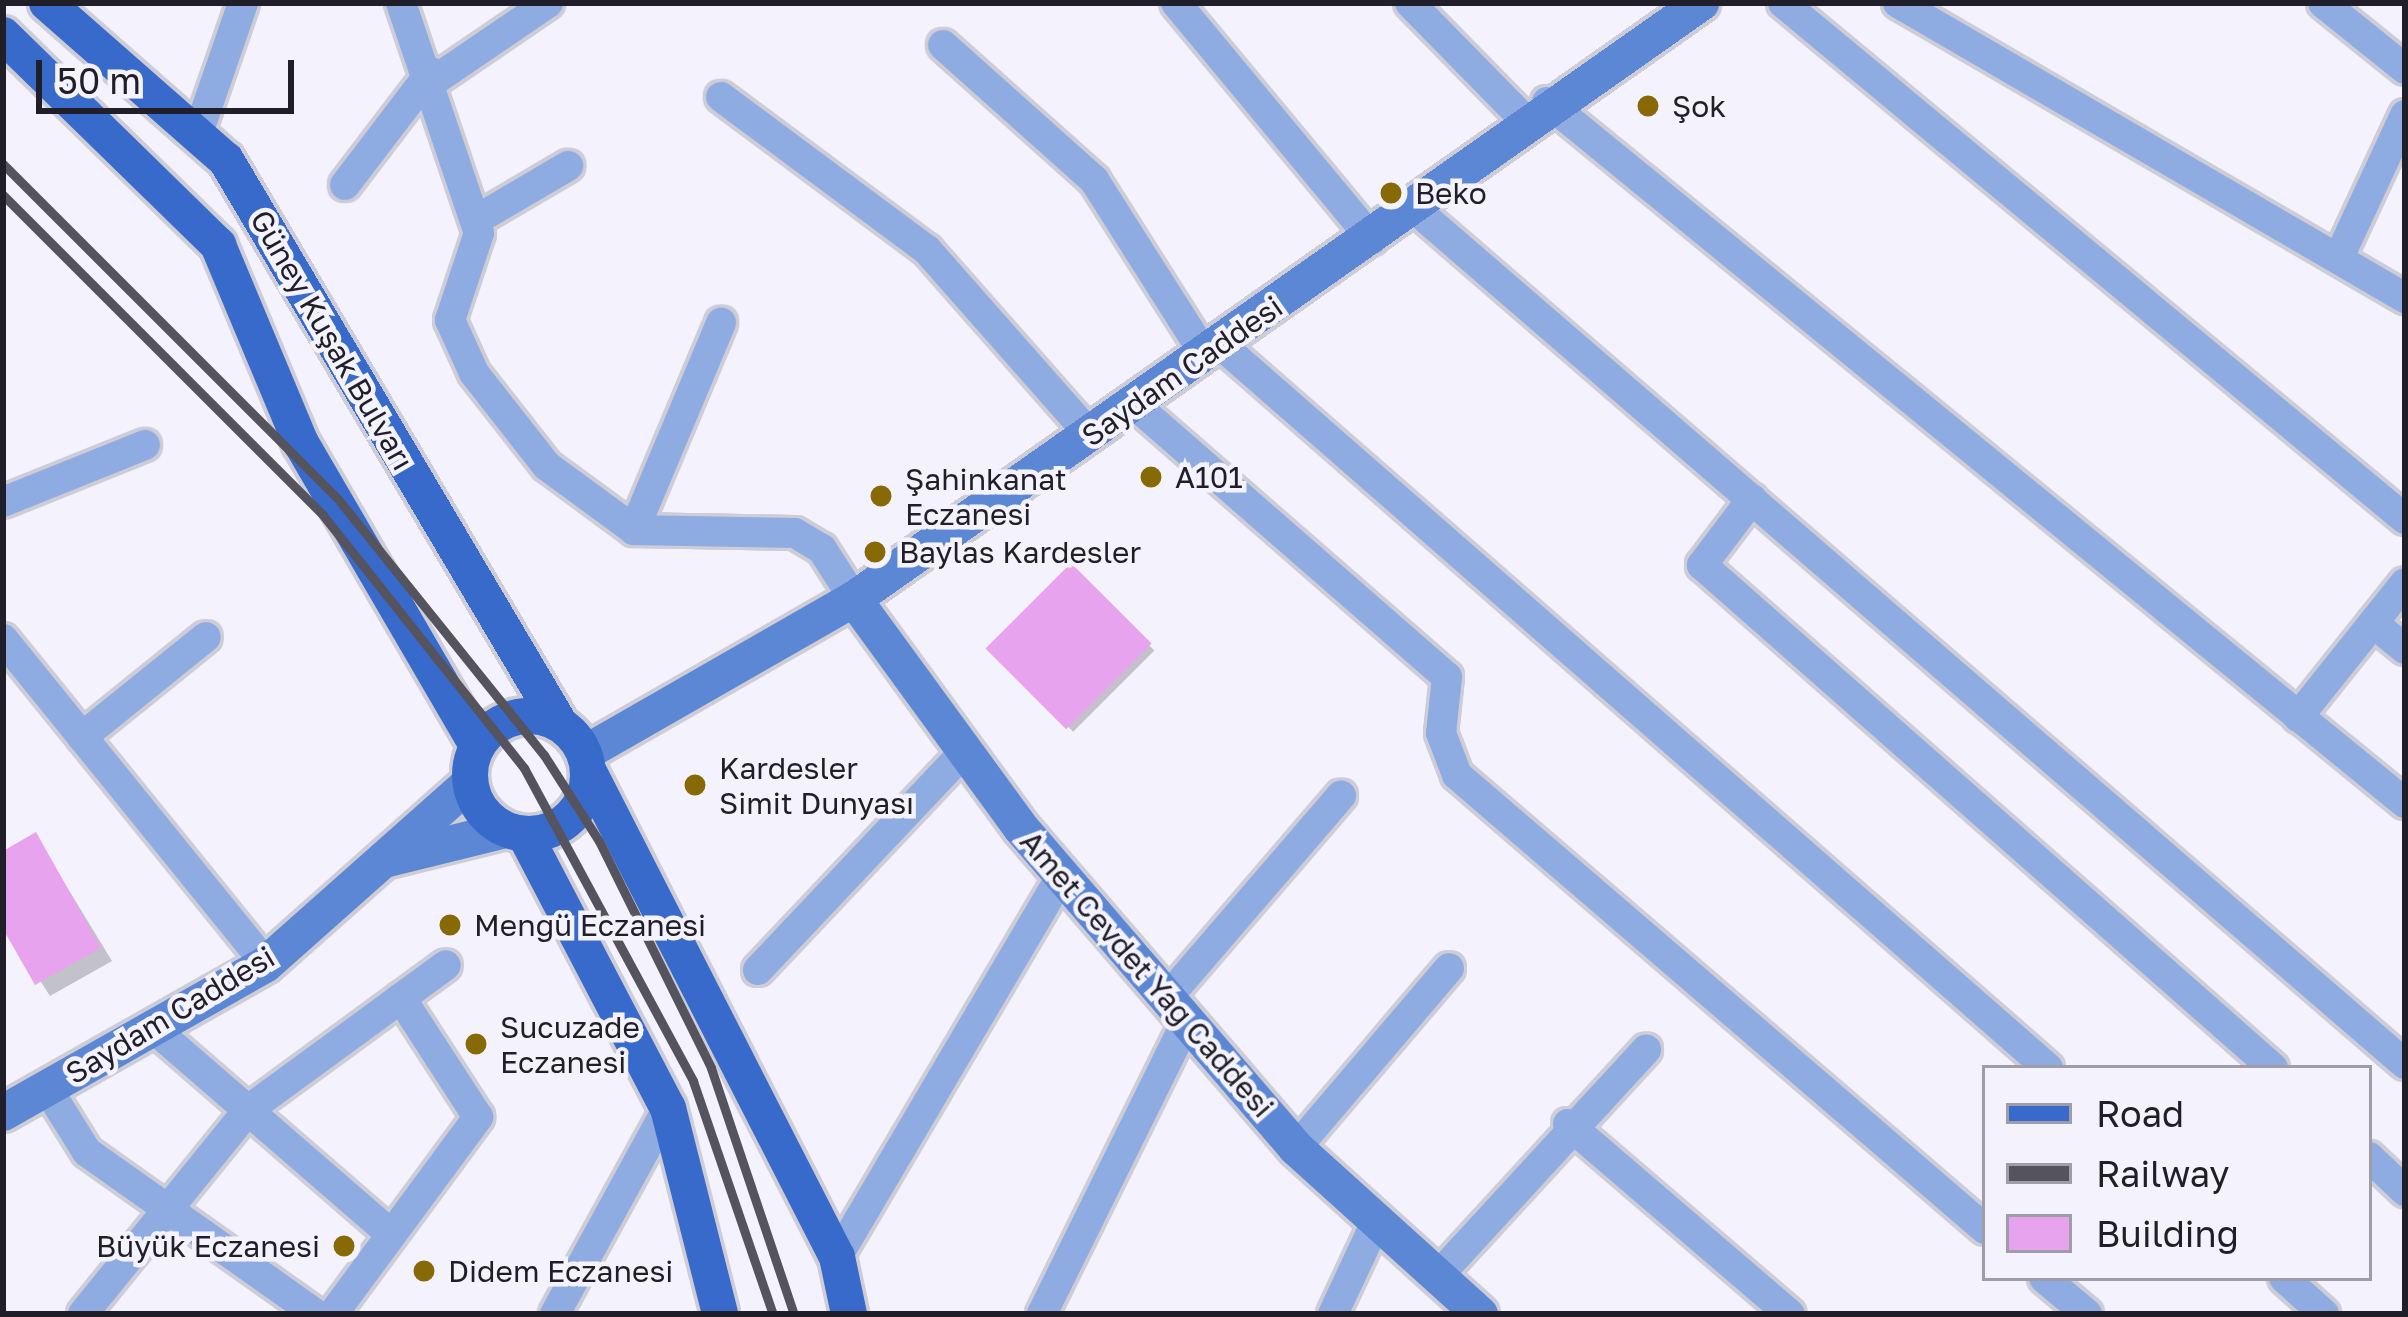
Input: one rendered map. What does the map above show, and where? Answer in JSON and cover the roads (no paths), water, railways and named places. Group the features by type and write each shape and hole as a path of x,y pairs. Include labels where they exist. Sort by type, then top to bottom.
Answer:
{"main road":[{"name":"Güney Kuşak Bulvarı","path":"47,3 198,133 306,285 560,724"},
{"name":"Saydam Caddesi","path":"587,763 854,599 1414,209 1536,111 1701,3"},
{"name":"Güney Kuşak Bulvarı","path":"3,35 218,245 301,443 477,746"},
{"name":"Amet Cevdet Yağ Caddesi","path":"854,599 1062,875 1296,1148 1480,1314"},
{"path":"720,1314 668,1108 515,832 470,783 477,746 505,720 560,724 587,763 837,1257 849,1314"},
{"path":"384,860 563,825 587,763"},
{"name":"Saydam Caddesi","path":"3,1113 266,964 470,783"}],"street":[{"path":"198,133 243,3"},
{"path":"401,3 433,76 476,220 450,320 474,373 547,466 634,530 796,533 822,549 854,599"},
{"path":"345,185 433,76 548,3"},
{"path":"1176,3 1372,239"},
{"path":"1410,3 1536,111 2405,803"},
{"path":"1783,3 2405,519"},
{"path":"1898,3 1922,26 2341,253 2405,298"},
{"path":"2323,3 2405,69"},
{"path":"943,45 1094,180 1212,350 2045,1065"},
{"path":"721,97 927,250 1090,435"},
{"path":"2341,253 2405,115"},
{"path":"476,220 568,166"},
{"path":"1414,209 2405,1064"},
{"path":"634,530 721,323"},
{"path":"1134,404 1447,677 1442,733 1457,775 1982,1226"},
{"path":"3,502 145,445"},
{"path":"1752,499 1702,565 2270,1065"},
{"path":"2298,717 2405,583"},
{"path":"2373,623 2405,649"},
{"path":"82,737 206,637"},
{"path":"3,639 266,964"},
{"path":"758,970 965,751"},
{"path":"1042,1314 1177,1010 1341,796"},
{"path":"837,1257 1062,875"},
{"path":"83,1314 248,1111 446,965"},
{"path":"1296,1148 1449,968"},
{"path":"333,1314 478,1117 401,998"},
{"path":"152,1028 392,1234"},
{"path":"1437,1277 1568,1124 1646,1050"},
{"path":"47,1088 87,1152 316,1314"},
{"path":"556,1314 668,1108"},
{"path":"1568,1124 1790,1314"},
{"path":"2372,1160 2405,1191"},
{"path":"1333,1314 1376,1222"},
{"path":"2048,1281 2087,1314"},
{"path":"2287,1281 2324,1314"}],"railway":[{"path":"3,164 338,499 544,755 599,841 711,1068 794,1314"},
{"path":"3,195 322,514 524,768 693,1081 773,1314"}],"place":[{"name":"Şok","path":"1648,106"},
{"name":"Beko","path":"1391,193"},
{"name":"A101","path":"1151,477"},
{"name":"Şahinkanat Eczanesi","path":"881,496"},
{"name":"Baylas Kardesler","path":"875,552"},
{"name":"Kardesler Simit Dunyası","path":"695,785"},
{"name":"Mengü Eczanesi","path":"450,925"},
{"name":"Sucuzade Eczanesi","path":"476,1044"},
{"name":"Büyük Eczanesi","path":"344,1246"},
{"name":"Didem Eczanesi","path":"424,1271"}]}
